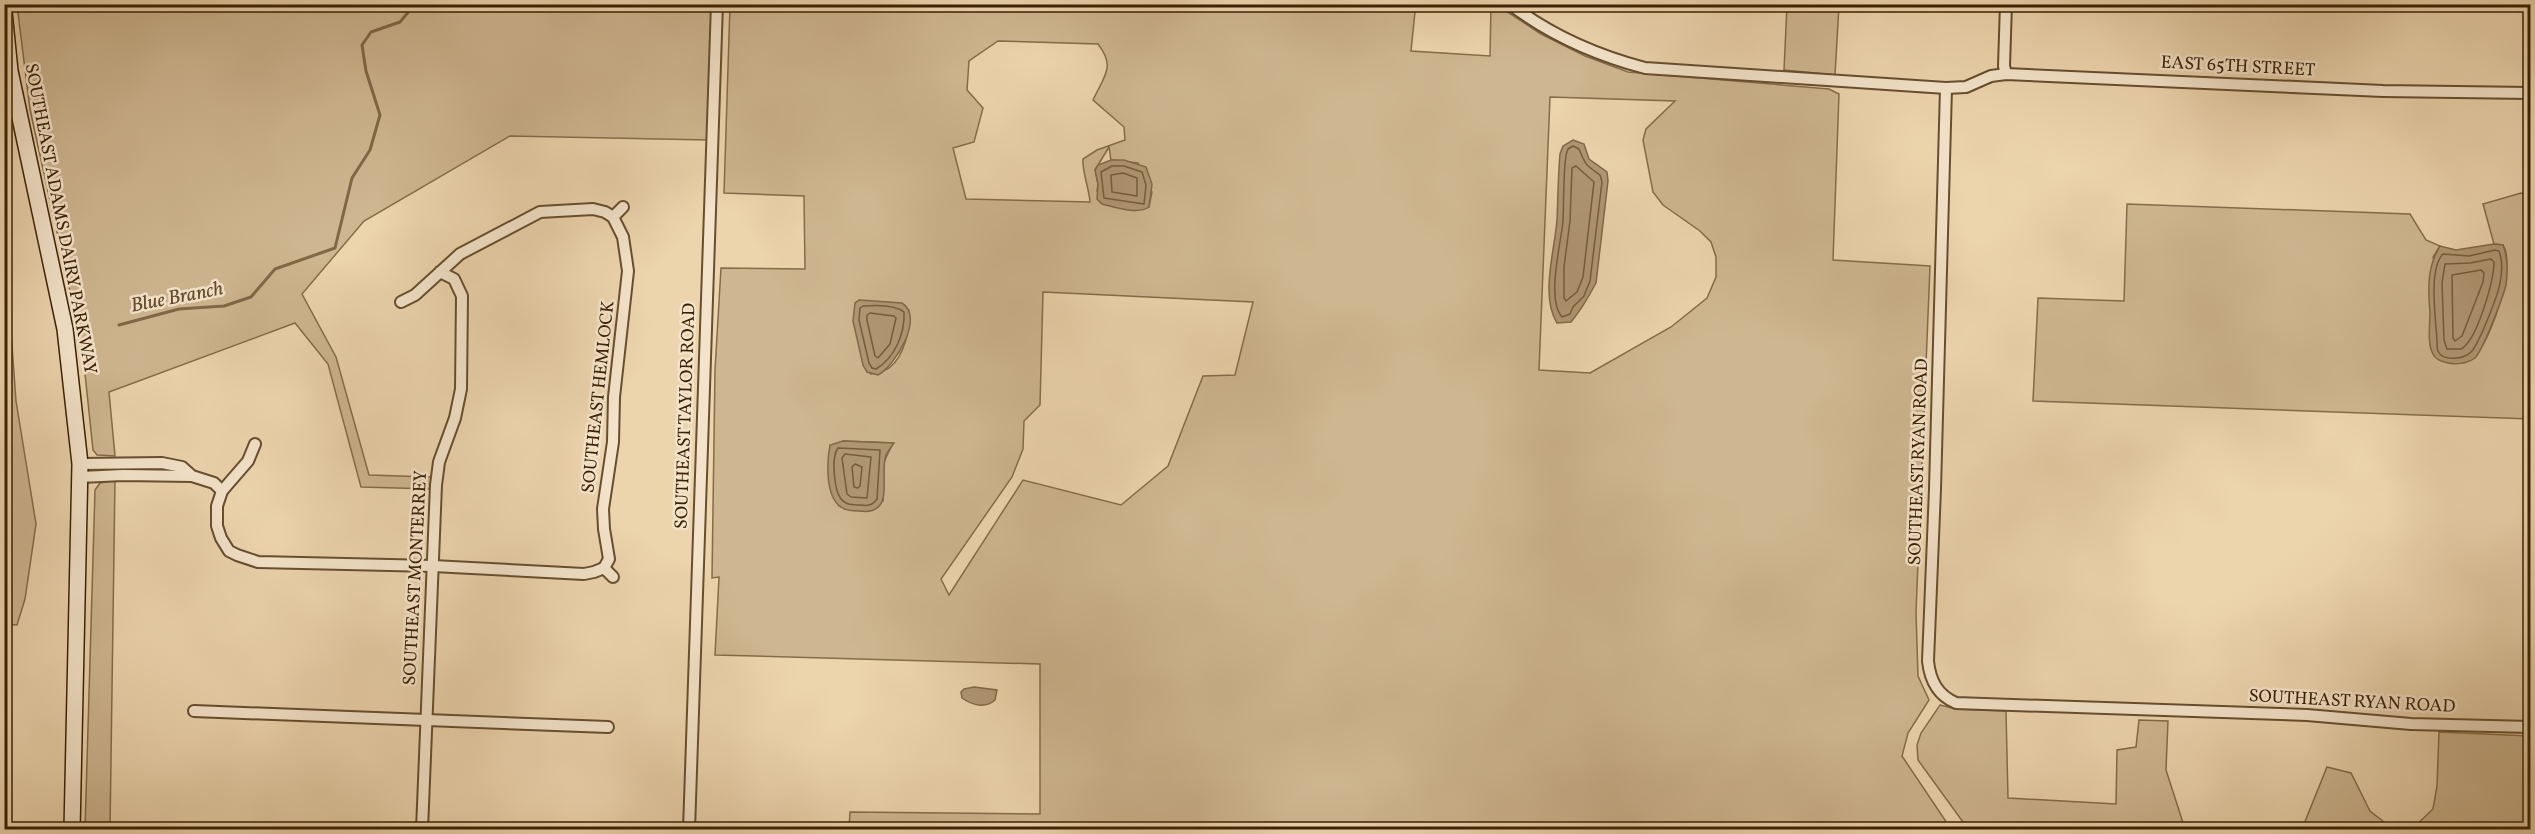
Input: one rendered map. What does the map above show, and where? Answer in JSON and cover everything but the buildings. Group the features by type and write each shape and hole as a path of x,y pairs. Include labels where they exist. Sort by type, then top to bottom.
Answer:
{"main road":[{"name":"SOUTHEAST ADAMS DAIRY PARKWAY","path":"4,12 10,71 66,329 81,471 72,830"}],"street":[{"name":"SOUTHEAST TAYLOR ROAD","path":"688,830 717,4"},
{"path":"1510,4 1560,37 1612,60 1645,68 1946,88"},
{"path":"2006,4 2004,66 2006,74"},
{"name":"EAST 65TH STREET","path":"1946,88 1966,87 1991,76 2006,74 2383,91 2530,93"},
{"name":"SOUTHEAST RYAN ROAD","path":"1946,88 1928,661 1929,674 1941,693 1956,703 2307,715 2411,724 2530,727"},
{"path":"401,302 415,295 460,254 540,212 593,209 613,217 622,207"},
{"name":"SOUTHEAST HEMLOCK","path":"604,568 609,559 603,509 613,442 614,398 628,271 623,237 613,217"},
{"name":"SOUTHEAST MONTERREY","path":"422,830 436,485 439,462 455,418 461,389 462,296 454,279 440,272"},
{"path":"255,444 248,461 222,491 216,506 217,526 224,545 237,555 258,562 433,566 584,574 604,568 613,578"},
{"path":"81,471 123,475 192,476 214,483 222,491"},
{"path":"216,553 224,545"},
{"path":"194,711 608,727"}],"shaded area":[{"path":"17,5 711,5 708,140 510,136 364,221 302,294 336,357 369,475 431,477 432,489 361,487 328,364 295,323 109,392 115,456 97,455 93,450 82,345 30,110"},
{"path":"730,5 1424,5 1415,12 1411,51 1490,56 1491,5 1497,5 1541,34 1585,56 1628,72 1829,89 1839,94 1833,260 1930,266 1916,612 1918,676 1929,700 1908,733 1902,756 1951,829 849,829 850,812 1040,814 1040,664 715,655 719,577 712,578 715,370 721,268 805,269 804,196 724,193","holes":["998,41 1098,44 1107,65 1104,78 1093,100 1124,127 1125,140 1097,150 1083,159 1090,202 966,199 953,148 974,142 983,108 967,90 969,61","1550,97 1675,101 1646,129 1643,140 1653,192 1663,205 1700,231 1711,242 1716,257 1716,277 1707,298 1671,327 1590,373 1539,370","1109,147 1111,160 1138,163 1152,192 1149,207 1135,210 1111,206 1097,191 1095,170","1043,292 1253,302 1235,375 1203,376 1168,466 1121,505 1023,480 949,595 941,579 1012,477 1023,449 1024,421 1040,405","909,311 909,326 905,342 894,363 887,369 871,374 863,365","843,441 893,443 884,462 883,501 839,506 832,493"]},
{"path":"1787,5 1839,5 1835,75 1784,70"},
{"path":"2521,193 2530,197 2530,419 2033,401 2038,298 2124,301 2127,204 2410,214 2426,240 2440,246 2433,257 2464,363 2476,355 2489,333 2500,301 2507,269 2503,245 2494,244 2483,204"},
{"path":"5,330 11,332 16,401 36,524 25,599 17,625 4,624"},
{"path":"115,480 110,829 85,830 95,490 100,483"},
{"path":"1940,705 1956,709 2006,711 2008,798 2116,804 2117,750 2136,747 2139,720 2168,721 2166,770 2185,829 1968,829 1918,760 1917,745 1921,733"},
{"path":"2439,732 2530,736 2530,829 2412,829 2433,809 2437,786"},
{"path":"2327,767 2351,773 2370,811 2393,829 2302,829"}],"water":[{"path":"1573,140 1584,144 1589,159 1607,172 1608,181 1596,283 1571,322 1557,323 1552,312 1549,286 1557,220 1560,154 1563,146"},
{"path":"1111,160 1124,160 1146,167 1152,184 1149,207 1126,210 1102,204 1097,199 1098,184 1095,170 1098,165"},
{"path":"2494,244 2503,245 2507,260 2507,275 2506,285 2488,335 2479,353 2472,360 2458,364 2442,361 2433,354 2429,340 2429,278 2436,254 2440,246 2456,250"},
{"path":"859,300 902,303 908,310 909,330 905,341 892,362 878,375 867,372 863,365 853,321 855,303"},
{"path":"843,441 894,443 885,461 884,495 878,507 873,510 845,509 836,502 832,495 828,478 830,445"},
{"path":"974,687 997,690 995,700 978,705 962,698 961,692 964,689"}],"waterway":[{"name":"Blue Branch","path":"119,325 179,309 224,306 251,297 275,269 335,248 352,178 370,150 380,115 366,71 362,45 371,32 400,22 415,4"},
{"name":"Blue Branch","path":"4,356 8,355"}]}
